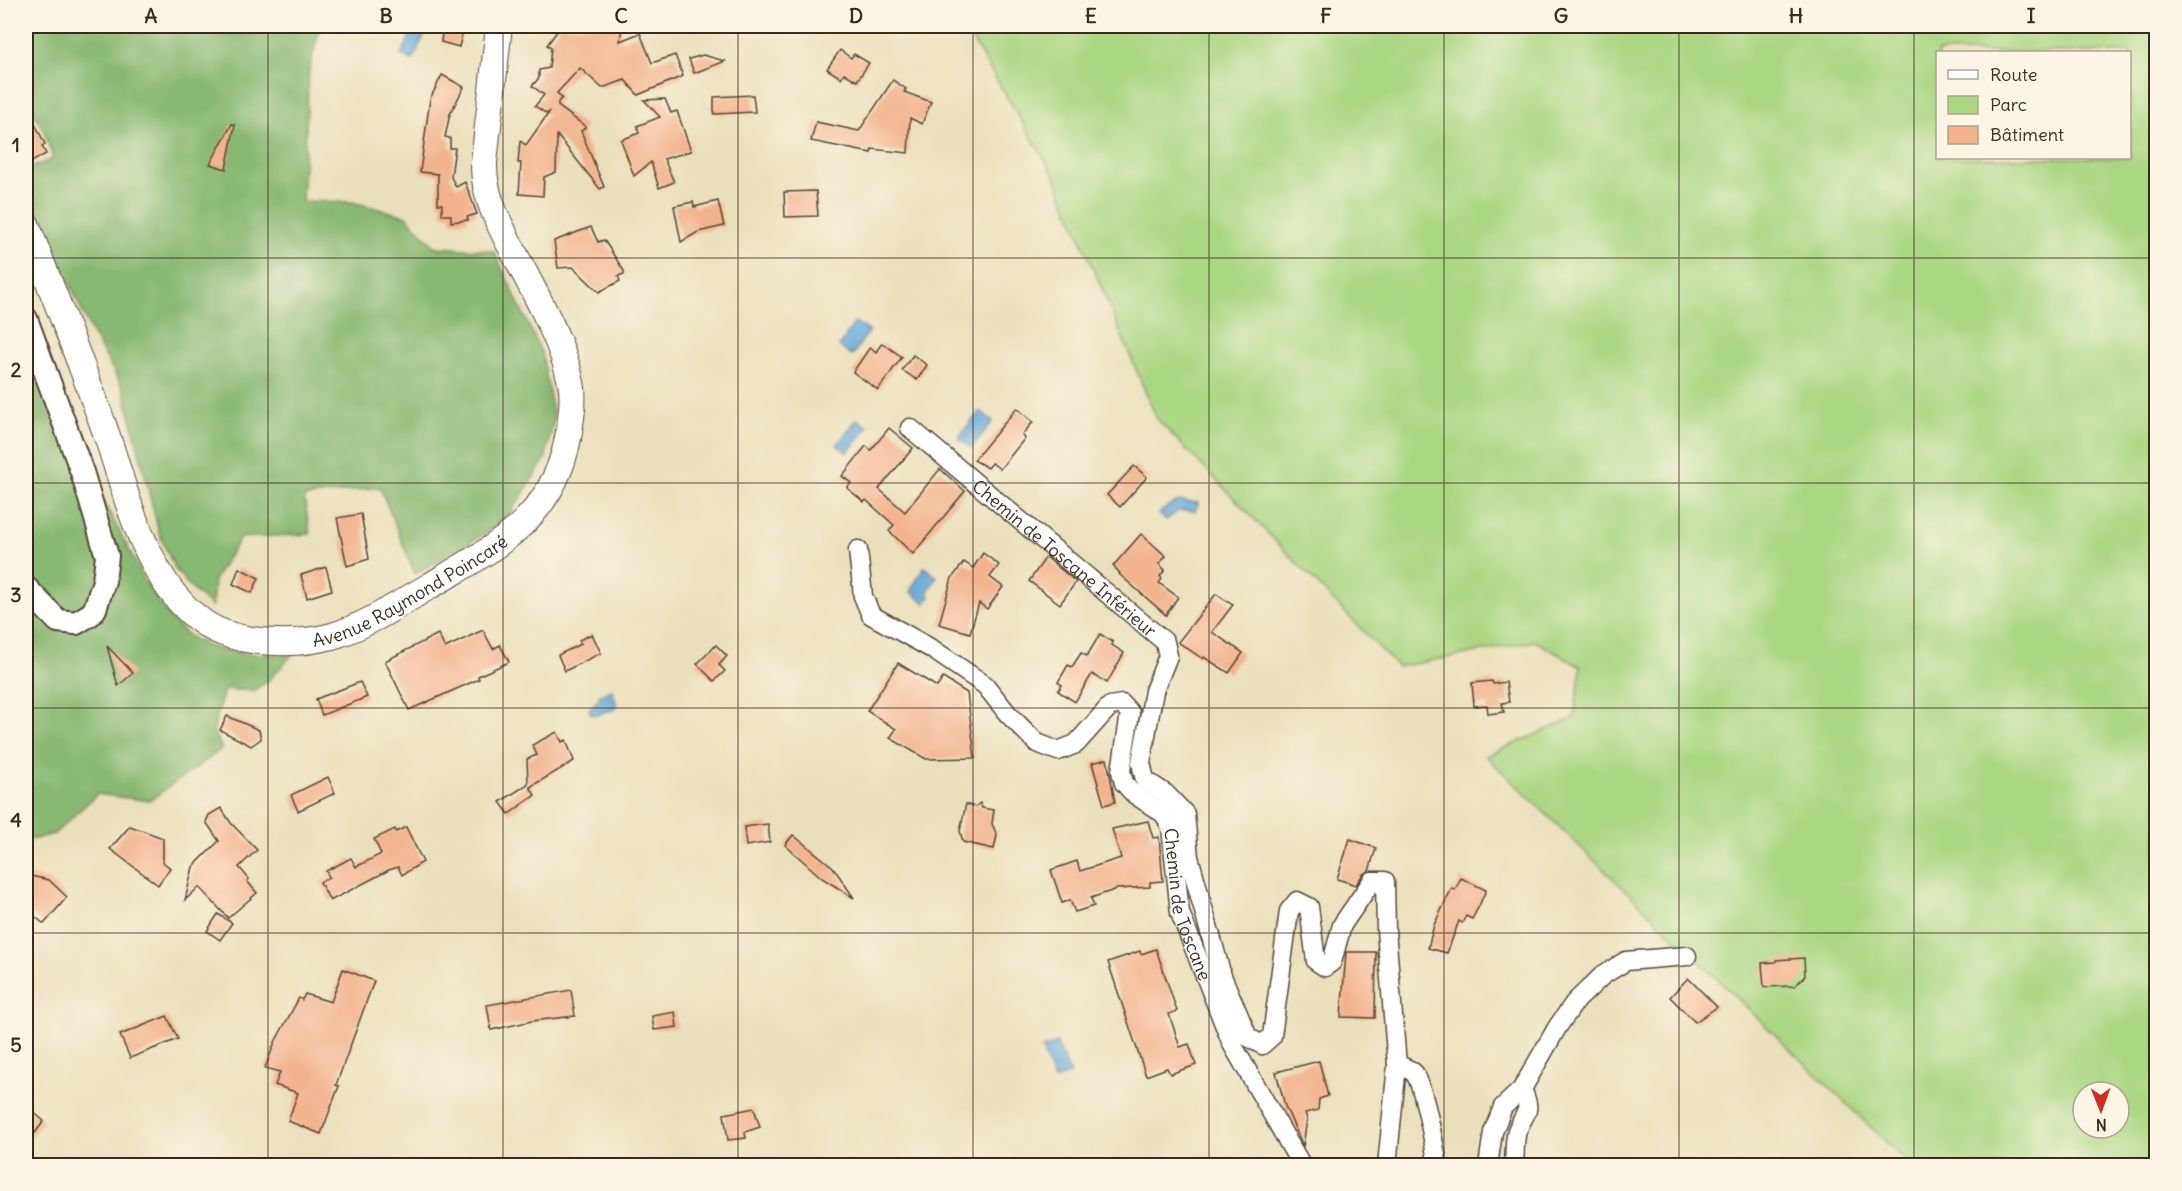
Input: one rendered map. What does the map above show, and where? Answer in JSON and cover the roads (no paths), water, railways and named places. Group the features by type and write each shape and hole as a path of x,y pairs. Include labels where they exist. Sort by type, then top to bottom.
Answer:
{"main road":[{"name":"Avenue Raymond Poincaré","path":"26,226 96,406 140,534 164,580 188,610 207,625 230,635 255,640 297,641 330,636 380,616 480,556 512,534 538,507 556,478 568,443 572,387 561,349 500,225 485,185 484,162 499,26"}],"street":[{"path":"26,319 82,472 107,556 104,580 96,609 76,623 58,621 26,588"},
{"name":"Chemin de Toscane Inférieur","path":"910,428 1165,642 1168,656 1154,691 1141,764 1145,780 1166,795 1185,814 1189,857 1203,910 1222,975 1248,1037 1262,1045 1272,1036 1289,911 1297,902 1309,907 1316,961 1325,967 1332,962 1342,924 1372,881 1385,881 1386,930 1396,1065"},
{"name":"Chemin de Toscane","path":"858,550 863,596 871,615 932,649 985,685 1008,714 1037,743 1058,751 1076,744 1110,706 1122,704 1130,712 1121,771 1124,783 1134,794 1164,814 1172,827 1180,913 1232,1044 1302,1166"},
{"path":"1488,1166 1493,1132 1503,1107 1522,1089 1558,1026 1575,1002 1603,975 1626,962 1687,956"},
{"path":"1387,1166 1396,1065 1416,1074 1432,1129 1438,1166"},
{"path":"1514,1166 1517,1131 1526,1115 1528,1103 1522,1089"}],"water":[{"path":"414,28 425,33 413,60 401,55"},
{"path":"855,322 869,331 852,356 839,346"},
{"path":"980,411 993,421 971,448 958,438"},
{"path":"857,419 868,427 847,453 837,445"},
{"path":"1178,501 1199,503 1195,511 1178,511 1166,520 1159,514 1168,506"},
{"path":"924,567 937,577 928,591 930,597 925,603 910,591"},
{"path":"612,690 617,706 615,709 598,715 591,714 589,709 599,696"},
{"path":"1057,1043 1070,1074 1054,1080 1042,1049"}]}
